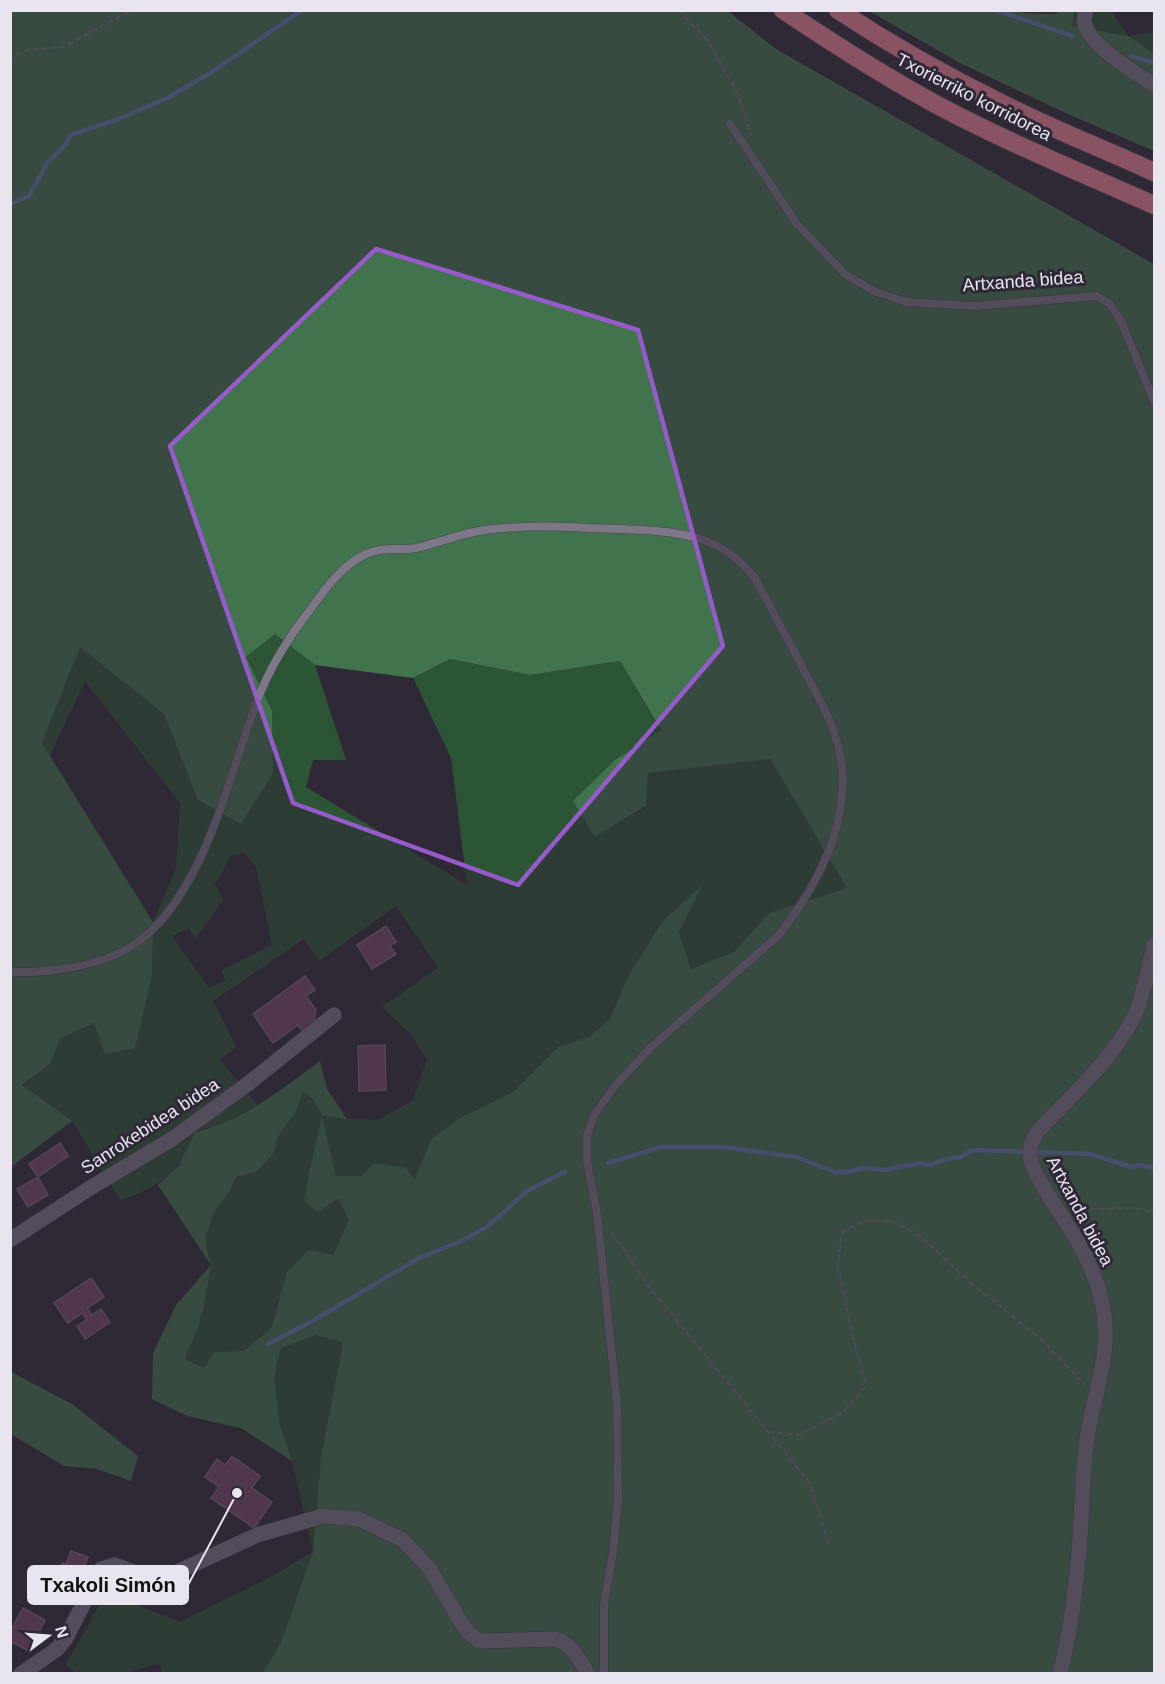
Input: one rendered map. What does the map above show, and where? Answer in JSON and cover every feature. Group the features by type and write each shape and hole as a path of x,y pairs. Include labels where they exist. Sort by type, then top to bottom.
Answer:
{"highway":[{"name":"Txorierriko korridorea","path":"783,10 857,59 940,106 1026,148 1155,205"},
{"name":"Txorierriko korridorea","path":"838,10 873,33 954,79 1030,117 1155,172"}],"street":[{"path":"1086,10 1085,26 1093,37 1120,64 1155,85"},
{"name":"Artxanda bidea","path":"1060,1674 1075,1593 1087,1436 1105,1353 1105,1324 1100,1294 1079,1244 1036,1175 1030,1160 1030,1144 1038,1131 1118,1043 1134,1017 1141,999 1155,945"},
{"name":"Sanrokebidea bidea","path":"10,1240 90,1188 172,1139 257,1077 334,1015"},
{"path":"21,1674 57,1649 66,1638 101,1569 115,1565 147,1577 162,1579 257,1535 323,1515 359,1519 402,1540 430,1569 460,1621 479,1641 555,1639 563,1641 572,1648 588,1674"}],"lane":[{"name":"Artxanda bidea","path":"730,124 797,224 846,275 876,292 907,302 975,306 1096,296 1110,304 1121,321 1155,401"},
{"path":"10,972 47,972 76,967 131,947 158,925 183,892 215,824 258,699 277,657 294,630 329,584 366,554 382,549 412,549 474,532 535,527 665,532 701,539 723,549 740,561 755,578 822,704 835,736 842,766 843,788 839,816 825,861 808,894 779,935 650,1048 615,1086 594,1114 587,1136 588,1162 597,1212 617,1403 619,1449 618,1501 613,1552 604,1604 604,1674"}],"path":[{"path":"10,61 12,57 26,50 64,47 131,10"},
{"path":"679,10 708,40 738,95 752,137"},
{"path":"1079,1244 1083,1209 1136,1208 1155,1212"},
{"path":"597,1212 651,1289 810,1483 829,1545"},
{"path":"769,1432 798,1435 824,1423 844,1411 866,1386 838,1265 842,1232 864,1221 894,1222 919,1235 972,1284 1042,1340 1097,1398"}],"highlighted area":[{"path":"376,249 638,330 723,646 518,885 293,803 170,446"}],"green space":[{"path":"1017,10 1025,13 1055,14 1060,11 1074,11 1072,26 1128,36 1154,53 1154,151 1061,111 960,63 869,11"},
{"path":"11,11 728,11 776,49 1154,264 1154,1673 263,1673 281,1642 313,1552 321,1457 343,1342 316,1335 281,1348 274,1377 280,1425 292,1461 241,1428 187,1416 152,1399 153,1353 176,1305 211,1265 199,1326 185,1359 204,1368 214,1352 244,1351 271,1328 287,1272 309,1250 333,1255 349,1220 338,1198 318,1213 304,1201 322,1116 336,1176 362,1176 374,1163 406,1168 415,1180 431,1139 460,1118 513,1092 558,1047 589,1037 610,1019 628,976 662,922 703,884 679,932 691,969 734,952 769,913 847,888 770,759 648,773 646,806 595,837 573,801 615,760 661,730 620,661 530,675 450,659 413,678 315,665 275,634 246,657 272,711 273,774 241,824 198,800 164,714 80,647 42,743 153,922 152,976 135,1048 105,1054 94,1023 60,1039 50,1064 22,1085 72,1121 11,1167"},
{"path":"1074,11 1111,11 1128,36 1072,26"},
{"path":"1154,32 1154,53 1128,36"},
{"path":"275,634 315,665 346,760 313,760 306,787 467,885 451,758 413,678 450,659 530,675 620,661 661,731 615,760 595,837 646,807 647,773 770,759 847,888 769,913 734,952 691,969 679,932 702,885 662,922 628,976 610,1019 589,1037 558,1047 513,1092 460,1118 415,1180 336,1176 322,1117 304,1201 338,1197 349,1220 333,1255 278,1299 271,1328 244,1351 214,1352 204,1368 185,1359 199,1327 205,1301 211,1265 205,1240 213,1213 228,1194 236,1177 256,1172 273,1154 279,1135 296,1112 302,1091 313,1099 322,1116 347,1119 379,1120 413,1100 427,1060 411,1034 382,1007 438,968 396,906 319,961 304,939 213,1001 236,1047 220,1060 258,1106 237,1119 195,1132 182,1159 167,1176 121,1201 72,1121 22,1086 50,1064 60,1039 95,1023 152,976 153,922 176,869 180,803 85,681 50,756 42,743 80,646 164,714 198,800 241,824 273,774 272,711 246,657","holes":["244,853 256,867 272,945 221,971 226,980 209,988 172,936 189,928 195,939 223,900 215,884 231,856"]},
{"path":"320,1061 327,1089 347,1119 322,1116 313,1099 303,1092 296,1112 279,1135 273,1154 256,1172 236,1177 228,1194 213,1213 205,1240 211,1265 158,1185 179,1165 195,1132 213,1127 246,1112"},
{"path":"316,1335 343,1341 321,1457 313,1552 292,1461 280,1425 274,1377 281,1347"},
{"path":"11,1372 72,1404 138,1456 131,1481 97,1469 64,1466 11,1434"},
{"path":"313,1552 281,1642 263,1673 162,1673 160,1663 128,1673 77,1674 66,1665 106,1593 180,1622 271,1577"}],"building":[{"path":"386,926 396,942 390,946 396,954 372,969 357,945"},
{"path":"305,976 315,990 306,996 316,1010 314,1023 303,1031 298,1025 273,1043 253,1014"},
{"path":"385,1045 386,1090 359,1091 358,1046"},
{"path":"60,1143 68,1156 38,1177 29,1164"},
{"path":"38,1177 48,1195 28,1207 17,1189"},
{"path":"91,1278 104,1297 87,1308 92,1315 101,1309 110,1322 85,1339 77,1326 87,1320 82,1313 68,1323 54,1303"},
{"path":"232,1456 260,1476 252,1488 272,1502 254,1528 211,1498 219,1487 205,1477 217,1459 225,1465"},
{"path":"71,1551 88,1557 76,1592 55,1585 62,1563 66,1564"},
{"path":"23,1608 45,1620 29,1651 10,1641 10,1632"}],"waterway":[{"path":"10,204 29,196 48,162 67,143 70,135 119,119 167,98 212,72 302,10"},
{"path":"996,10 1072,36"},
{"path":"1131,56 1154,63"},
{"path":"608,1163 661,1147 723,1147 796,1157 835,1172 848,1172 863,1168 884,1170 920,1163 931,1165 961,1157 973,1150 1090,1154 1131,1167 1141,1165 1154,1168"},
{"path":"268,1344 316,1319 419,1258 459,1242 487,1227 527,1191 565,1172"}],"place":[{"name":"Txakoli Simón","path":"237,1493"}]}
